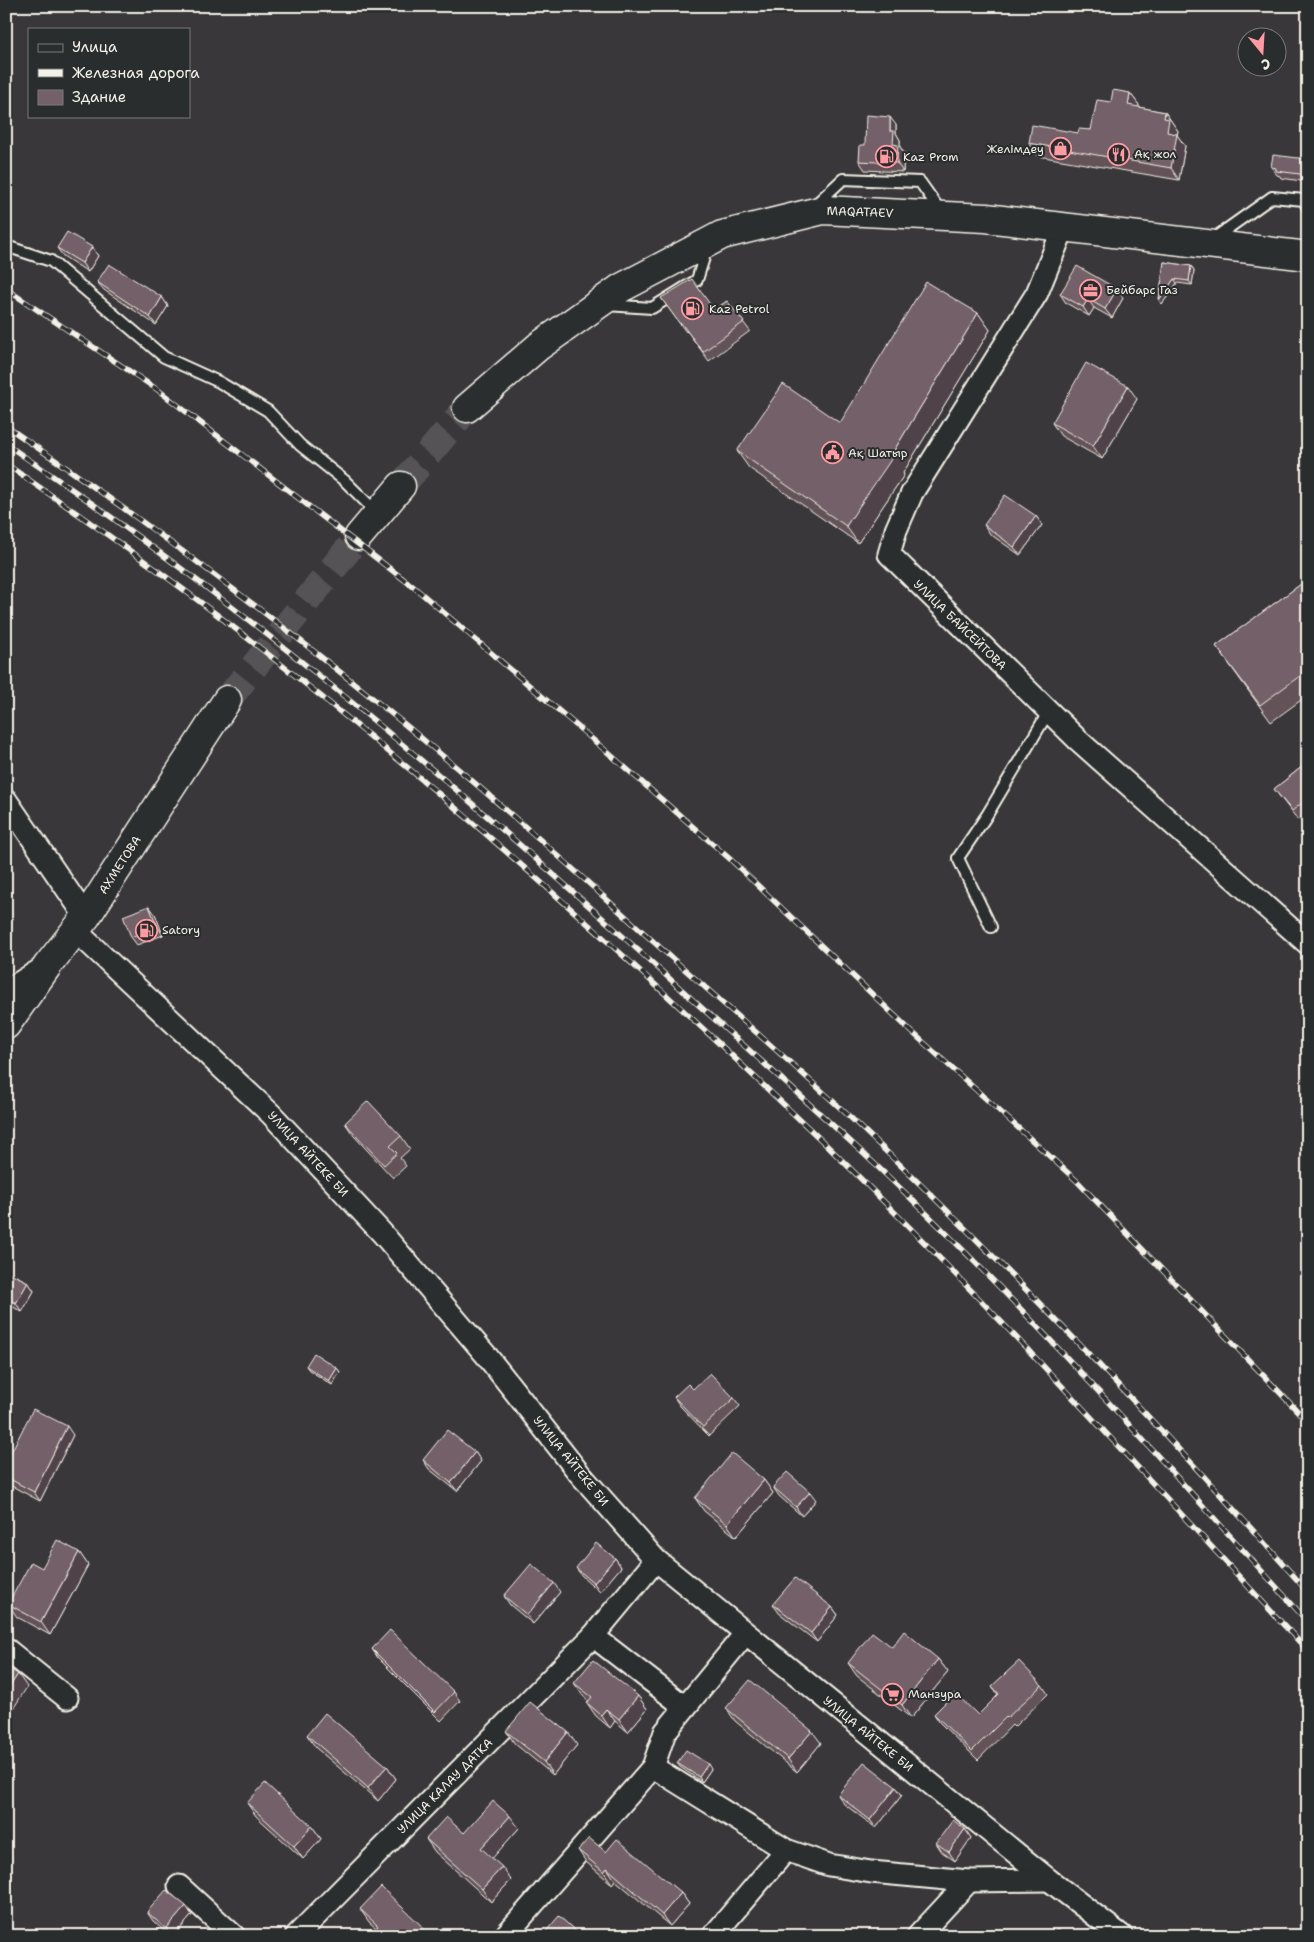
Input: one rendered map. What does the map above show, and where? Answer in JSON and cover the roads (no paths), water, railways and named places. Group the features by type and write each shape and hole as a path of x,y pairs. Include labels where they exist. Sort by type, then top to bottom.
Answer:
{"main road":[{"name":"MAQATAEV","path":"467,408 539,346 621,288 722,235 823,210 945,216 1064,227 1308,256"},
{"path":"359,536 401,486"},
{"name":"АХМЕТОВА","path":"6,1025 48,965 80,924 227,700"}],"street":[{"name":"УЛИЦА БАЙСЕЙТОВА","path":"1064,227 1037,293 912,493 896,530 889,554 1049,712 1308,944"},
{"name":"УЛИЦА АЙТЕКЕ БИ","path":"6,800 80,924 271,1114 382,1233 486,1355 579,1473 656,1560 1049,1880 1122,1936"},
{"path":"6,990 48,965"},
{"name":"УЛИЦА КАЛАУ ДАТКА","path":"296,1936 593,1636 656,1560"},
{"path":"505,1936 653,1767 665,1732 745,1634"},
{"path":"593,1636 685,1707"},
{"path":"6,1649 67,1698"},
{"path":"653,1767 786,1850 829,1865 871,1872 969,1881 1049,1880"},
{"path":"713,1936 786,1850"},
{"path":"918,1936 969,1881"},
{"path":"179,1886 234,1936"}],"lane":[{"path":"1206,244 1272,197 1304,200 1308,208"},
{"path":"6,246 51,261 164,357 219,382 268,411 300,445 345,481 378,514"},
{"path":"992,927 977,902 958,858 1049,712"}],"tunnel":[{"path":"401,486 467,408"},
{"path":"227,700 359,536"}],"railway":[{"path":"6,289 158,390 415,588 605,750 730,859 912,1032 1077,1181 1308,1422"},
{"path":"6,426 205,568 334,667 541,841 784,1057 910,1174 1027,1290 1197,1469 1308,1592"},
{"path":"6,444 197,580 343,695 555,876 825,1118 890,1178 999,1286 1133,1429 1308,1622"},
{"path":"6,464 180,587 313,690 461,813 678,1005 818,1137 944,1262 1308,1651"}],"place":[{"name":"Желімдеу","path":"1060,149"},
{"name":"Ақ жол","path":"1118,154"},
{"name":"Kaz Prom","path":"887,157"},
{"name":"Бейбарс Газ","path":"1090,290"},
{"name":"Kaz Petrol","path":"693,309"},
{"name":"Ақ Шатыр","path":"832,453"},
{"name":"Satory","path":"146,930"},
{"name":"Манзура","path":"892,1694"}]}
